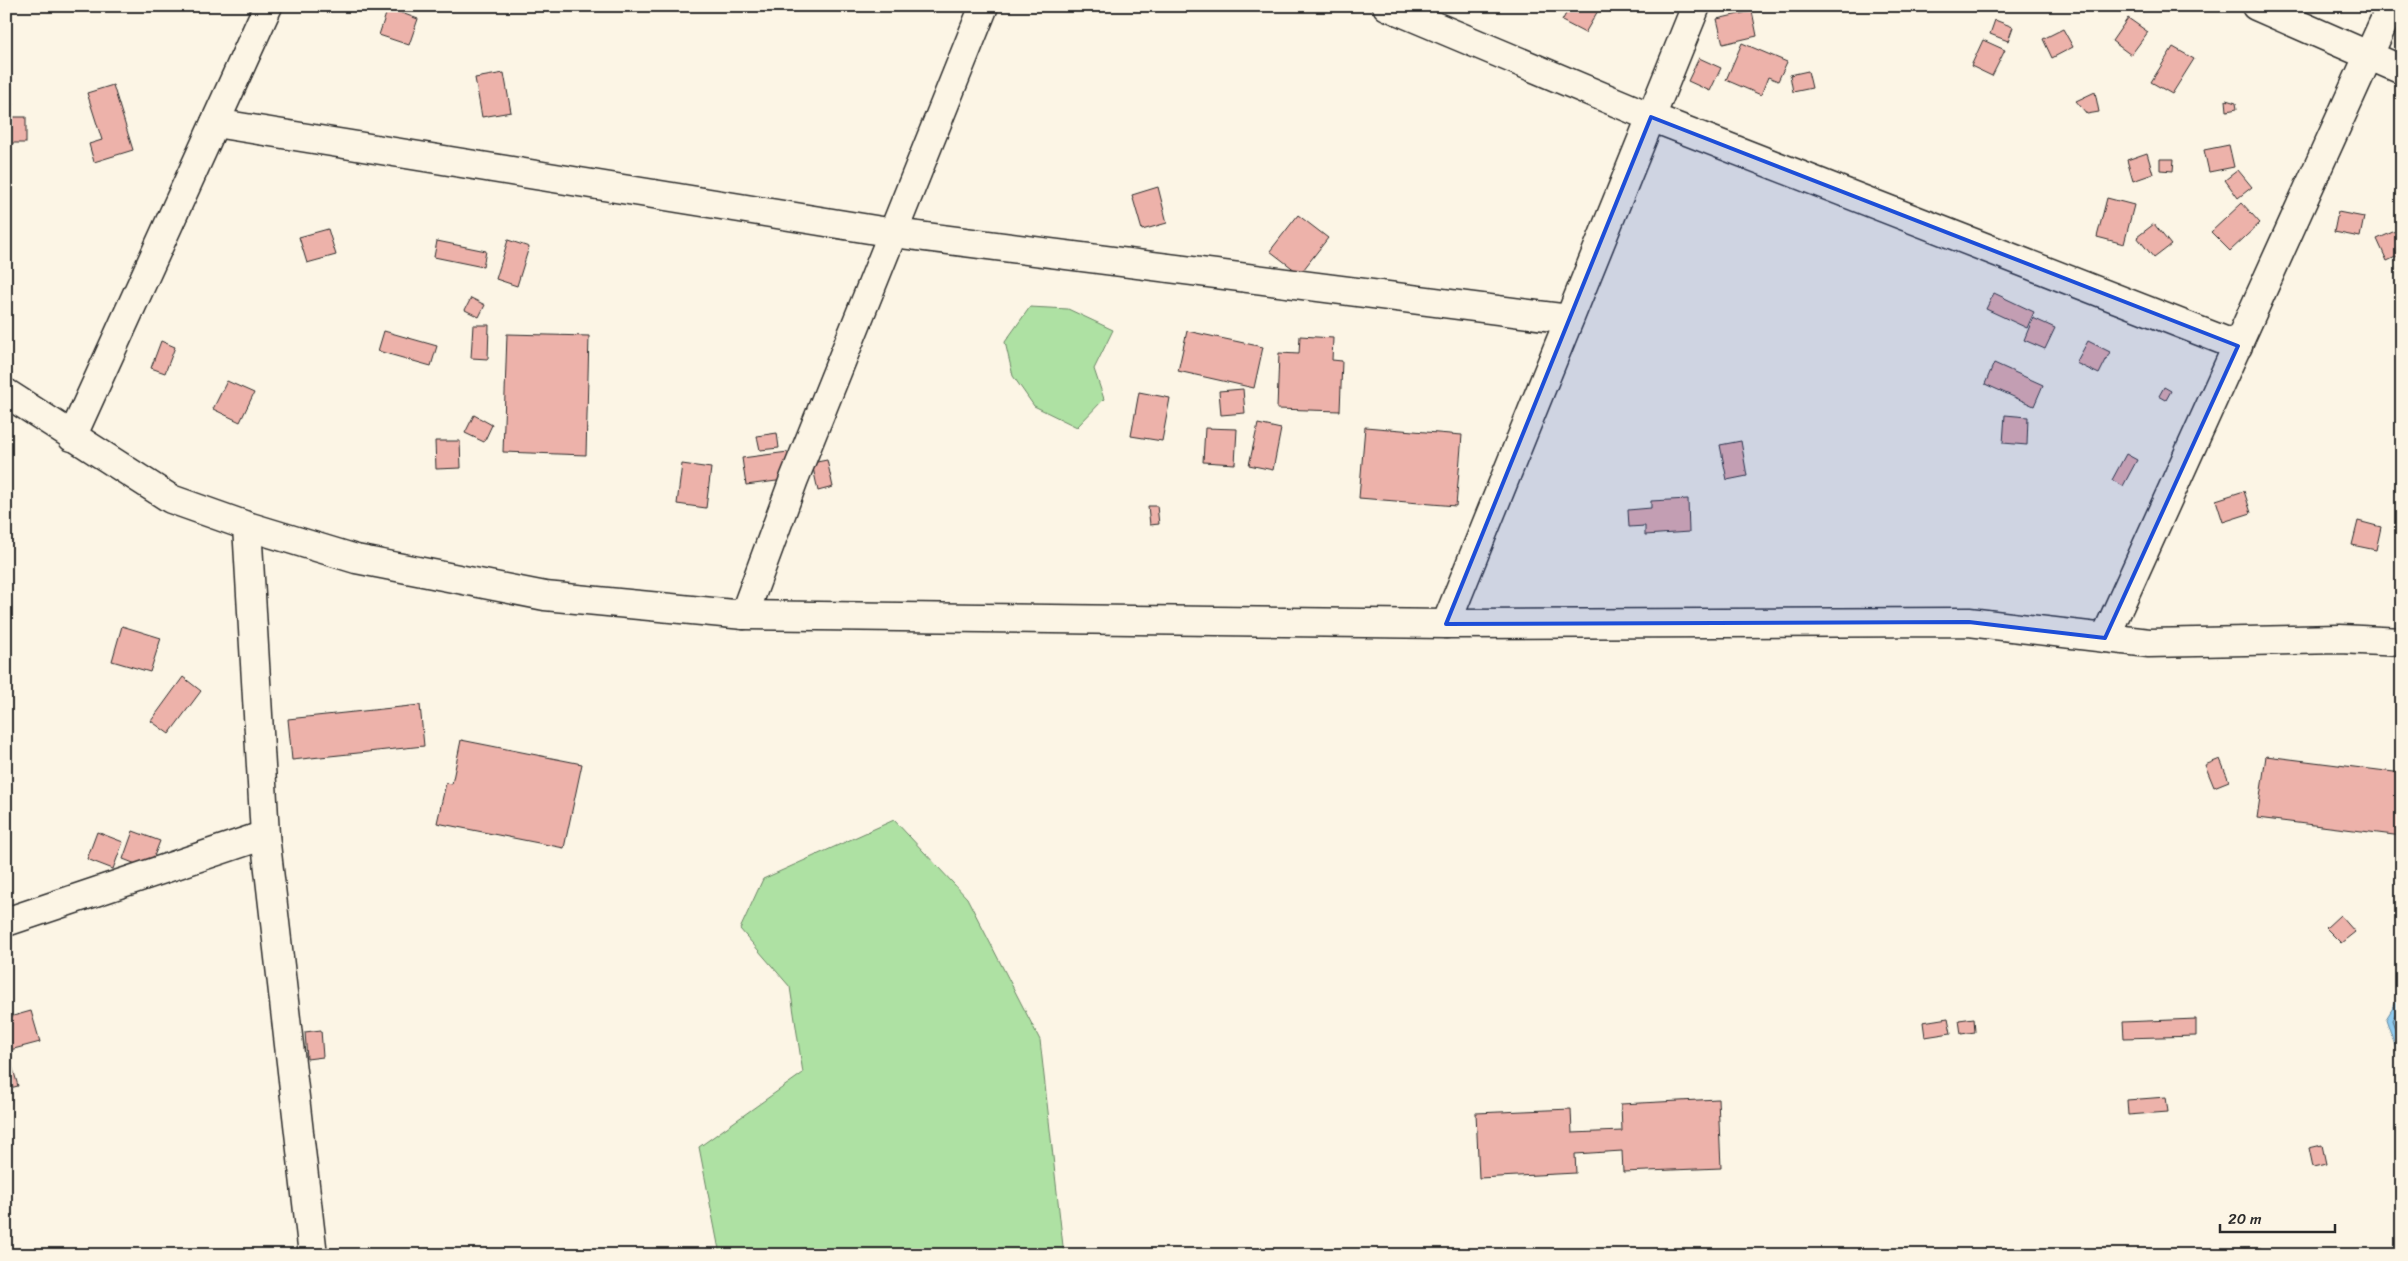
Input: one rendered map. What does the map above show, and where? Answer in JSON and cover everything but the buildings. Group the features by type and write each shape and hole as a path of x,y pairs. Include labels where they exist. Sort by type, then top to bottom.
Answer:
{"street":[{"path":"72,437 268,6"},
{"path":"744,615 794,479 984,6"},
{"path":"1387,6 1651,117 2238,346"},
{"path":"1446,624 1696,6"},
{"path":"2256,6 2402,70"},
{"path":"2105,638 2391,6"},
{"path":"215,123 894,233 1569,319"},
{"path":"6,393 171,499 246,526 356,559 545,596 744,615 1446,624 1969,622 2149,643 2340,639 2402,642"},
{"path":"246,526 265,835 313,1255"},
{"path":"6,922 265,835"}],"highlighted area":[{"path":"1651,117 2238,346 2105,638 1969,622 1446,624"}],"green space":[{"path":"1030,307 1068,309 1113,330 1094,369 1104,399 1077,427 1034,406 1013,376 1005,342"},
{"path":"894,820 967,898 1040,1040 1064,1255 720,1255 699,1147 803,1073 790,987 740,929 763,879"}],"water":[{"path":"2402,993 2402,1063 2401,1063 2386,1019"}]}
